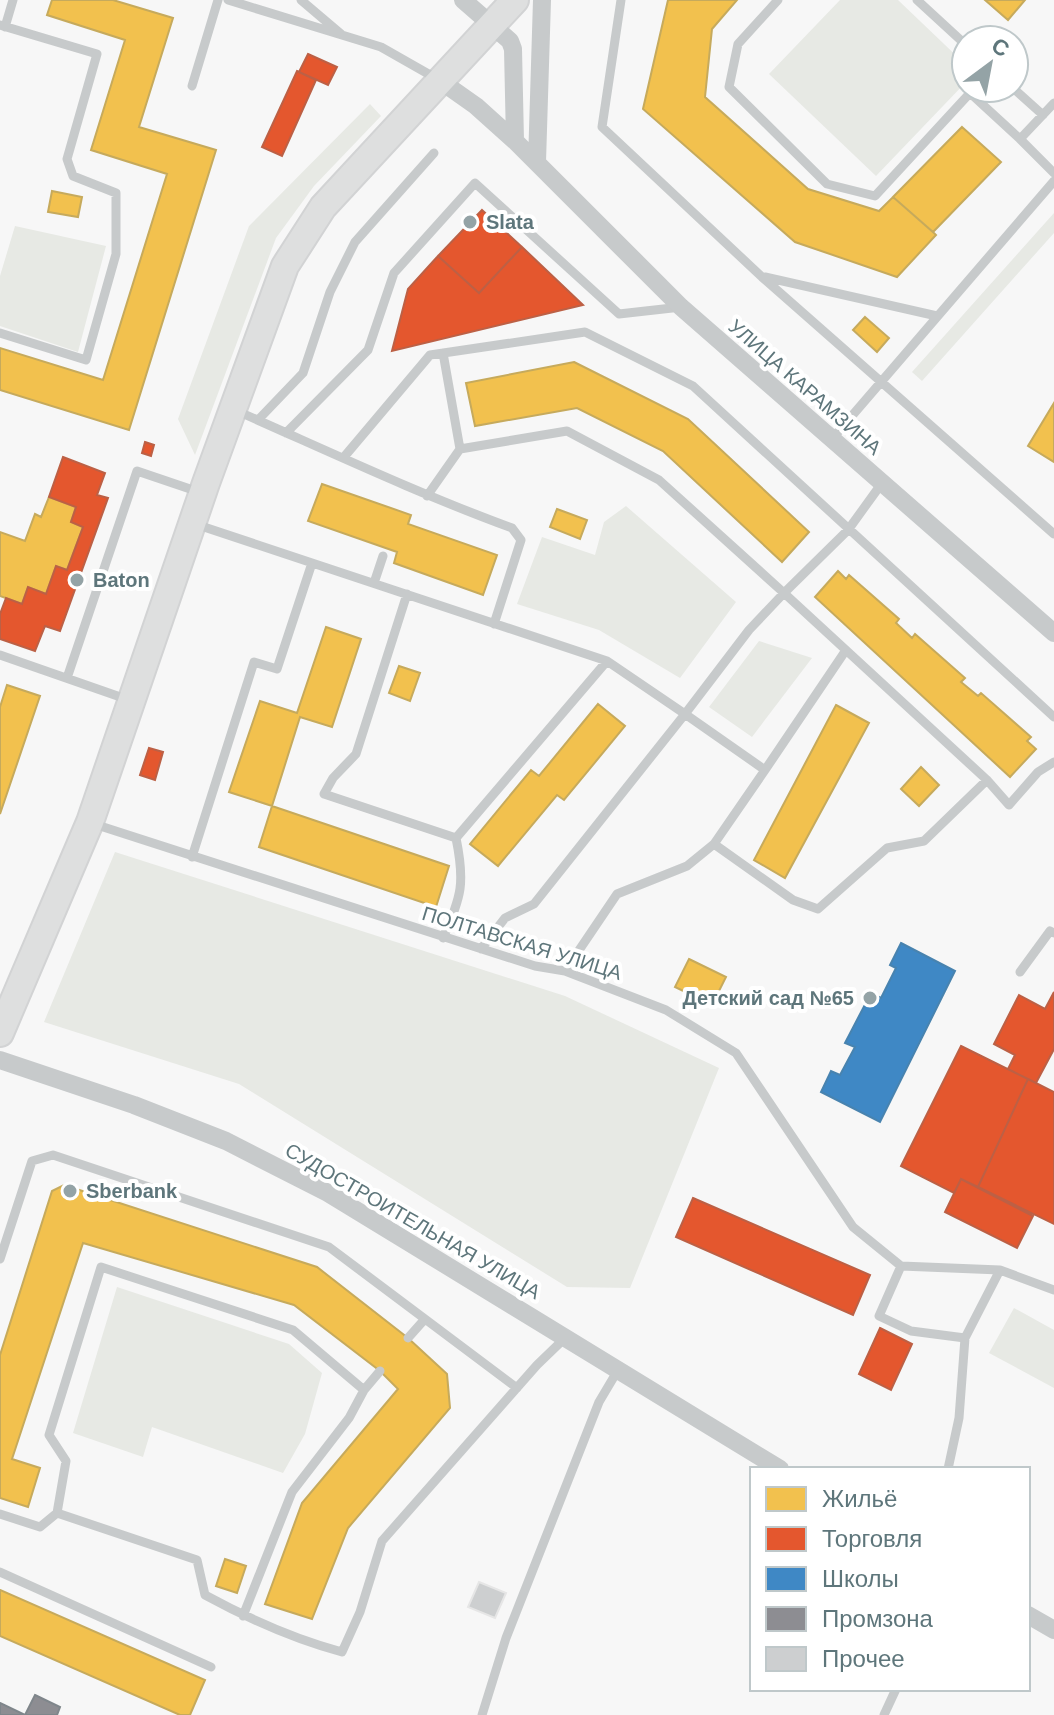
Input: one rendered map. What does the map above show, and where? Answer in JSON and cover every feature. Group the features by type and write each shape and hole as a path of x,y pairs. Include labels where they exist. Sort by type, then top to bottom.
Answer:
{"main road":[{"path":"0,1033 90,822 192,523 285,266 323,207 515,0"}],"street":[{"path":"463,0 510,41 513,49 515,141"},
{"path":"537,162 542,0"},
{"name":"УЛИЦА КАРАМЗИНА","path":"442,82 476,106 515,141 681,307 1054,633"},
{"name":"СУДОСТРОИТЕЛЬНАЯ УЛИЦА","path":"0,1060 134,1105 226,1141 328,1193 777,1467"},
{"path":"1030,1616 1054,1630"}],"lane":[{"path":"0,333 86,360 116,254 116,193 73,176 67,159 97,54 2,26 13,0"},
{"path":"192,86 218,0"},
{"path":"228,0 381,47 442,82"},
{"path":"301,0 344,37"},
{"path":"621,0 602,127 762,277 1054,534"},
{"path":"778,0 738,44 729,87 827,184 875,196 970,93 1054,173"},
{"path":"917,0 950,30"},
{"path":"1030,103 1043,115"},
{"path":"1020,139 1054,103"},
{"path":"258,420 303,373 330,292 355,242 434,153"},
{"path":"832,439 1054,181"},
{"path":"286,433 368,350 394,273 475,183 619,314 681,307"},
{"path":"762,277 937,316"},
{"path":"344,457 430,355 585,332 693,386 1054,717"},
{"path":"427,496 460,449 443,353"},
{"path":"234,410 427,496 512,528 521,540 494,624"},
{"path":"460,449 567,431 659,480 987,780 1009,805 1038,772 1054,762"},
{"path":"67,678 137,471 203,493"},
{"path":"481,949 505,918 534,904 749,630 848,530 882,483"},
{"path":"192,523 607,661 765,770"},
{"path":"374,583 383,556"},
{"path":"192,857 254,662 277,669 312,563"},
{"path":"407,594 356,754 333,778 324,794 456,838"},
{"path":"565,971 617,894 687,866 714,844 846,650"},
{"path":"0,655 133,701"},
{"path":"456,838 607,661"},
{"path":"714,844 793,900 818,909 887,848 924,841 987,780"},
{"name":"ПОЛТАВСКАЯ УЛИЦА","path":"90,822 443,938 535,966 565,971 666,1010 736,1053 853,1227 901,1266"},
{"path":"443,938 457,909 463,872 456,838"},
{"path":"1020,972 1050,931 1054,933"},
{"path":"0,1259 32,1161 53,1155 329,1247 517,1388"},
{"path":"965,1338 911,1331 879,1316 901,1266 1000,1270 1054,1290"},
{"path":"0,1514 40,1527 57,1513 66,1461 49,1435 101,1267 293,1330 364,1390"},
{"path":"948,1467 959,1418 965,1338 1000,1270"},
{"path":"408,1338 424,1320"},
{"path":"57,1513 197,1560 205,1595 243,1616 342,1652 360,1612 382,1541 566,1337"},
{"path":"482,1715 506,1638 575,1461 599,1402 618,1370"},
{"path":"243,1616 292,1492 349,1418 364,1390 380,1371"},
{"path":"0,1572 211,1667"},
{"path":"884,1715 895,1691"}],"shaded area":[{"path":"840,0 898,0 950,50 950,99 876,176 769,74"},
{"path":"370,104 381,116 314,186 276,238 195,455 178,419 249,226"},
{"path":"1054,213 1054,233 922,381 912,372"},
{"path":"15,226 106,246 78,352 0,326 0,276"},
{"path":"626,506 736,602 680,678 599,630 517,604 542,537 595,555 604,522"},
{"path":"759,641 812,658 752,737 709,707"},
{"path":"115,852 565,996 719,1068 630,1288 567,1287 239,1084 44,1022"},
{"path":"117,1287 289,1344 322,1373 305,1434 283,1473 152,1427 143,1457 73,1433"},
{"path":"1014,1308 1054,1330 1054,1388 989,1353"}],"building: Жильё":[{"path":"52,0 113,0 173,18 139,127 216,150 129,430 0,390 0,348 103,380 167,174 91,150 125,40 47,15"},
{"path":"668,0 737,0 712,29 705,97 808,189 879,211 893,197 936,235 897,277 795,242 643,109"},
{"path":"985,0 1025,0 1008,20"},
{"path":"962,127 1001,162 933,232 893,197"},
{"path":"52,191 82,197 78,217 48,212"},
{"path":"865,317 889,338 877,352 853,330"},
{"path":"574,362 688,419 809,532 782,562 663,451 577,408 475,426 466,383"},
{"path":"1054,403 1054,462 1028,446"},
{"path":"322,484 411,515 408,524 497,555 483,595 394,563 397,552 308,521"},
{"path":"49,497 76,507 71,522 83,527 67,570 56,566 46,594 28,587 22,604 0,596 0,532 25,541 35,514 41,517"},
{"path":"557,509 587,520 580,539 550,527"},
{"path":"838,571 846,579 849,575 899,619 896,623 912,638 915,634 965,678 961,682 978,696 981,693 1031,737 1027,741 1036,749 1010,777 815,597"},
{"path":"326,627 361,639 332,727 300,717 272,806 229,792 260,701 297,713"},
{"path":"399,666 420,673 410,701 389,693"},
{"path":"7,685 40,696 0,814 0,707"},
{"path":"598,704 625,726 564,800 557,795 498,866 470,844 531,770 539,776"},
{"path":"836,705 869,723 785,878 754,860"},
{"path":"921,767 939,785 919,806 901,789"},
{"path":"272,806 449,866 436,907 259,847"},
{"path":"689,959 726,977 712,1005 675,987"},
{"path":"64,1185 317,1267 408,1338 447,1374 450,1408 348,1528 312,1619 265,1604 302,1503 398,1389 380,1371 294,1305 83,1243 12,1459 40,1468 28,1507 0,1498 0,1355 52,1191"},
{"path":"225,1559 246,1566 237,1593 216,1586"},
{"path":"0,1590 205,1680 190,1715 180,1715 0,1636"}],"building: Торговля":[{"path":"308,54 337,67 328,85 299,72"},
{"path":"297,71 316,80 282,156 262,147"},
{"path":"482,210 522,247 479,293 438,256"},
{"path":"522,247 583,305 392,351 408,289 438,256 479,293"},
{"path":"145,442 154,445 151,456 142,453"},
{"path":"63,457 105,473 97,495 108,498 60,631 45,626 35,651 0,639 0,614 6,598 22,604 28,587 46,594 56,566 67,570 83,527 71,522 76,507 49,497"},
{"path":"149,748 163,752 155,780 140,775"},
{"path":"1054,992 1054,1049 1036,1083 1008,1069 1015,1055 994,1044 1019,995 1045,1009"},
{"path":"961,1046 1028,1079 978,1187 961,1179 954,1193 901,1166"},
{"path":"1028,1079 1054,1092 1054,1224 978,1187"},
{"path":"961,1179 1033,1216 1017,1248 945,1212"},
{"path":"693,1198 870,1275 853,1315 676,1237"},
{"path":"880,1328 912,1344 891,1390 859,1374"}],"building: Школы":[{"path":"901,943 955,971 880,1122 821,1092 831,1071 840,1075 855,1047 845,1043 871,993 881,998 896,968 890,965"}],"building: Промзона":[{"path":"35,1695 60,1707 57,1715 25,1715"},
{"path":"0,1703 25,1715 0,1715"}],"building: Прочее":[{"path":"479,1582 506,1593 495,1618 468,1607"}],"place":[{"name":"Slata","path":"470,222"},
{"name":"Baton","path":"77,580"},
{"name":"Детский сад №65","path":"870,998"},
{"name":"Sberbank","path":"70,1191"}]}
